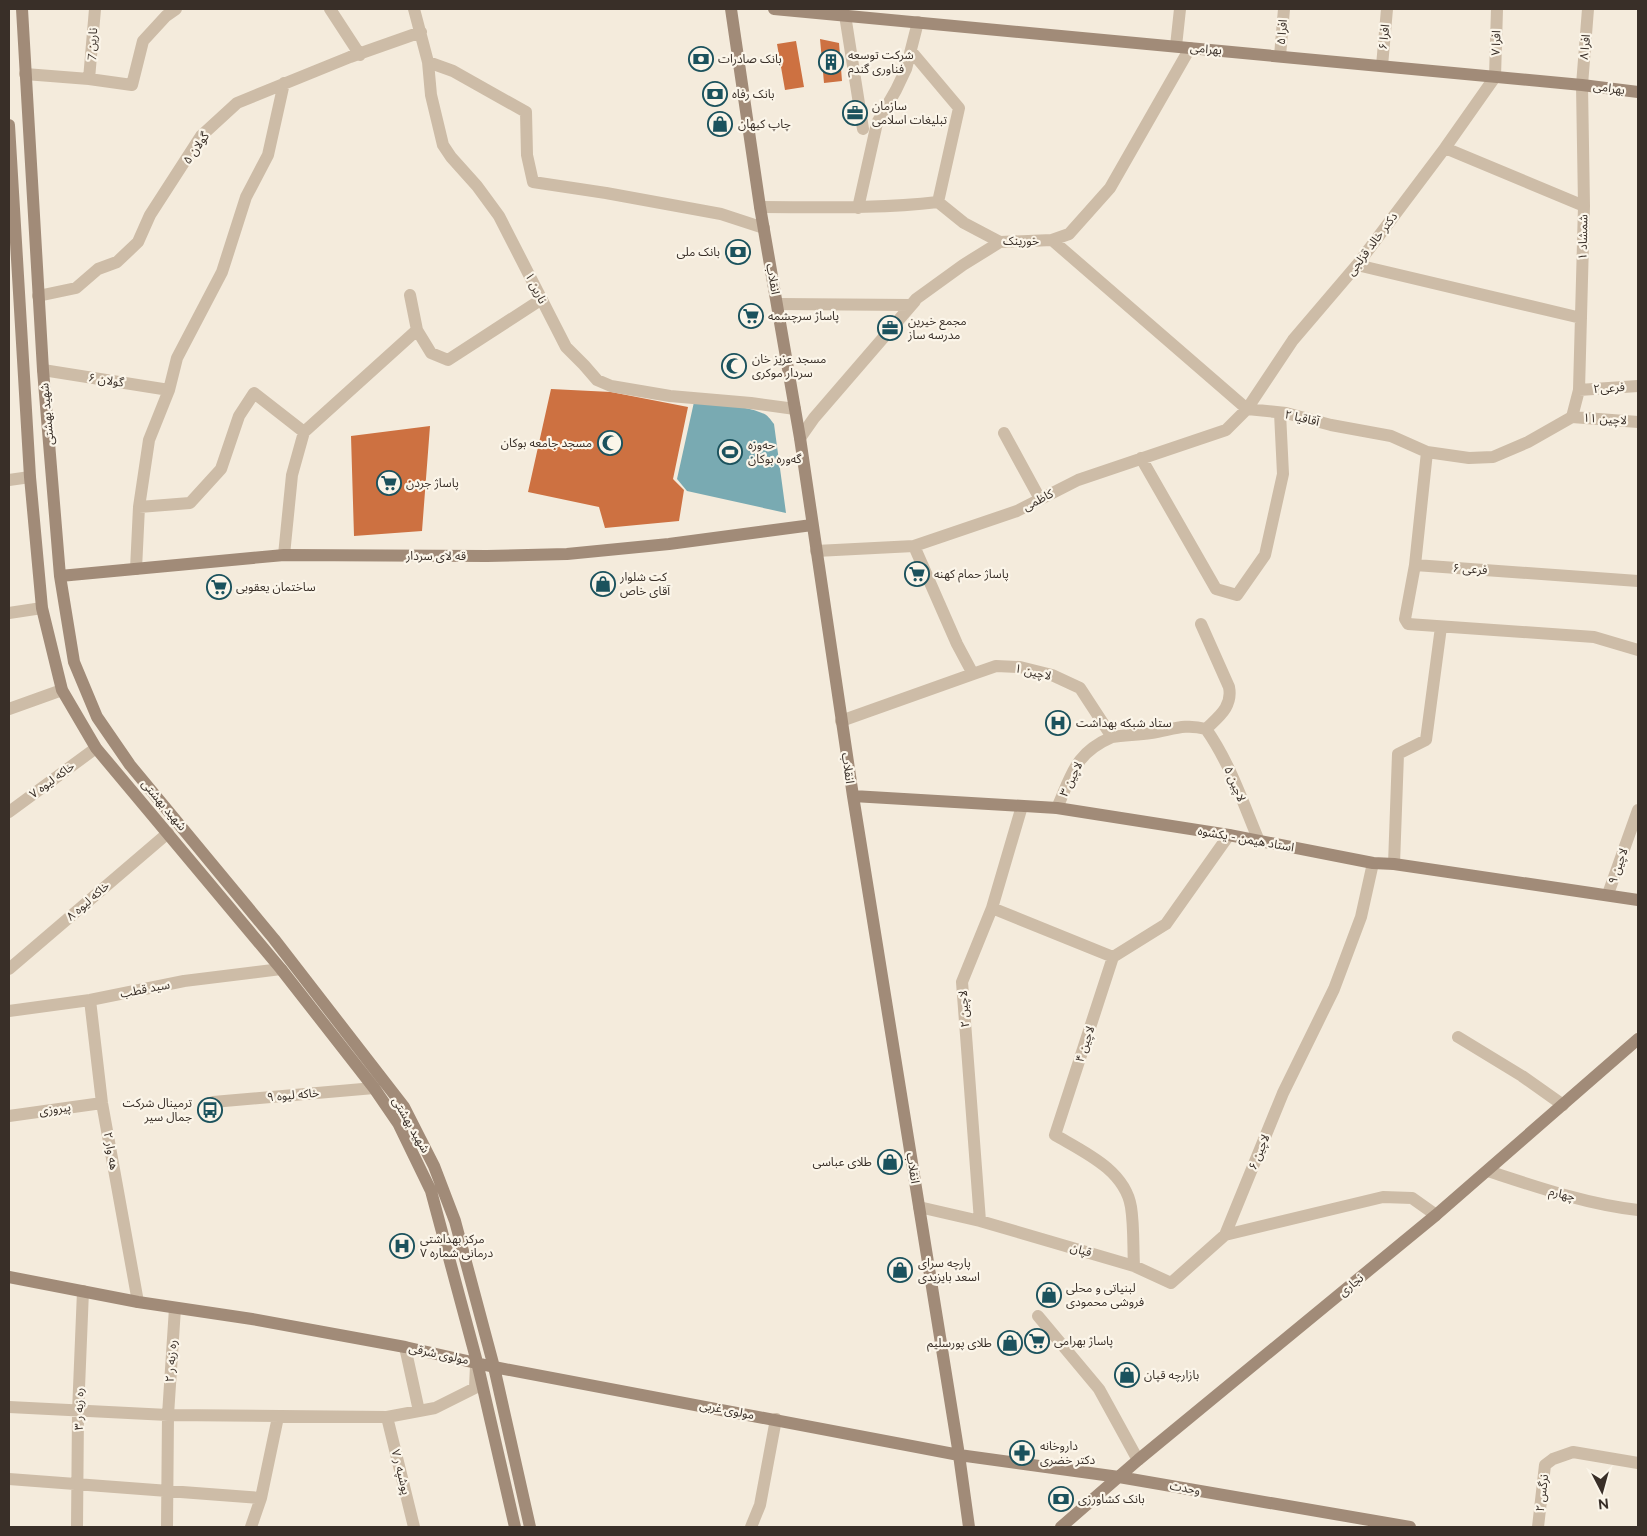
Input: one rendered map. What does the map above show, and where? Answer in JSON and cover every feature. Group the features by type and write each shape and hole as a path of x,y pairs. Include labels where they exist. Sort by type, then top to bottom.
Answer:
{"main road":[{"name":"شهید بهشتی","path":"22,9 43,370 60,576 74,662 97,717 130,765 274,939 404,1106 434,1166 455,1221 494,1367 530,1527"},
{"name":"انقلاب","path":"731,9 760,207 800,438 852,796 959,1455 969,1527"},
{"name":"بهرامی","path":"774,9 845,16 886,14 918,22 1582,85 1638,92"},
{"name":"شهید بهشتی","path":"9,125 30,477 42,608 62,690 96,748 281,969 374,1088 398,1123 431,1191 477,1362 515,1527"},
{"name":"قه لای سردار","path":"60,576 284,555 487,556 567,554 669,544 812,526"},
{"name":"استاد هیمن - یکشوه","path":"852,796 1057,808 1229,835 1373,864 1394,864 1608,894 1638,900"},
{"name":"نجاری","path":"1061,1527 1138,1460 1436,1215 1638,1039"},
{"name":"مولوی شرقی","path":"9,1278 138,1302 252,1319 477,1362"},
{"name":"مولوی غربی","path":"477,1362 494,1367 959,1455"},
{"name":"وحدت","path":"959,1455 1119,1477 1410,1527"}],"street":[{"name":"نارین 7","path":"89,79 95,9"},
{"path":"25,74 89,79 132,85 143,41 166,16 176,9"},
{"path":"330,9 360,55"},
{"name":"نارین ۱","path":"414,9 428,62 431,95 443,145 451,158 477,186 499,216 566,347 597,380 611,386 670,396 751,402 795,409"},
{"path":"1176,46 1180,9"},
{"name":"افرا ۵","path":"1280,56 1284,9"},
{"name":"افرا ۶","path":"1382,66 1387,9"},
{"name":"افرا ۷","path":"1495,77 1497,9"},
{"name":"افرا ۸","path":"1582,85 1588,9"},
{"path":"845,16 863,129"},
{"path":"858,208 876,123 906,69 918,22"},
{"name":"گولان ۵","path":"38,296 76,288 98,269 117,262 138,242 150,215 201,136 237,103 284,83 421,32"},
{"name":"خورینک","path":"938,202 964,223 1000,242 1052,240 1069,234 1110,188 1190,48"},
{"path":"760,207 858,208 938,202 958,108 911,51"},
{"path":"428,62 453,71 526,112 527,155 533,182 721,214 764,228"},
{"name":"دکتر خالد قزلجی","path":"1247,409 1294,340 1357,265 1445,148 1495,77"},
{"path":"136,569 139,506 148,440 169,390 177,358 222,272 246,197 268,155 284,83"},
{"name":"شمشاد ۱","path":"1579,390 1584,206 1582,85"},
{"path":"1445,148 1584,206"},
{"path":"1052,240 1247,409"},
{"path":"800,438 814,418 916,299 963,265 1000,242"},
{"path":"1357,265 1581,318"},
{"path":"410,295 417,330 431,353 448,360 542,299"},
{"path":"778,304 911,305 916,299"},
{"path":"284,555 292,475 304,432 417,330"},
{"name":"گولان ۶","path":"43,370 169,390"},
{"name":"فرعی۲","path":"1579,390 1638,386"},
{"path":"1572,417 1579,390"},
{"path":"139,506 190,503 221,469 239,416 254,393 304,432"},
{"name":"آقاقیا ۲","path":"1247,409 1280,413 1391,436 1427,452 1469,458 1493,457 1528,442 1572,417"},
{"name":"کاظمی","path":"816,551 914,546 1017,511 1078,480 1226,430 1247,409"},
{"path":"1141,458 1216,588 1237,595 1265,555 1283,474 1280,413"},
{"name":"لاچین ۱۱","path":"1572,417 1638,422"},
{"path":"1004,433 1040,499"},
{"path":"1427,452 1415,565 1405,619 1408,624 1594,637 1638,650"},
{"path":"9,480 30,477"},
{"path":"914,546 957,644 973,674"},
{"name":"فرعی ۶","path":"1415,565 1638,581"},
{"path":"9,613 42,608"},
{"path":"1112,736 1151,733 1178,727 1194,726 1206,729 1228,707 1231,695 1230,688 1200,624"},
{"path":"1394,864 1398,754 1426,740 1441,627"},
{"name":"لاچین ۱","path":"842,721 996,666 1012,666 1052,675 1080,688 1112,736"},
{"path":"9,710 62,690"},
{"name":"لاچین ۵","path":"1206,729 1218,746 1259,841"},
{"name":"لاچین ۳","path":"1057,808 1073,771 1083,754 1096,744 1112,736"},
{"name":"خاکه لیوه ۷","path":"9,812 96,748"},
{"name":"لاچین ۲","path":"980,1221 962,982 992,908 1022,806"},
{"name":"لاچین ۹","path":"1608,894 1638,810"},
{"name":"خاکه لیوه ۸","path":"9,969 168,834"},
{"path":"992,908 1113,957 1166,924 1229,835"},
{"name":"لاچین ۶","path":"1225,1235 1283,1093 1334,989 1361,917 1373,864"},
{"name":"لاچین ۴","path":"1113,957 1055,1136 1091,1155 1121,1181 1131,1206 1134,1266"},
{"name":"سید قطب","path":"9,1011 90,1000 184,981 281,969"},
{"name":"هه وار ۲","path":"90,1000 102,1102 138,1302"},
{"path":"1458,1037 1522,1076 1563,1105"},
{"name":"خاکه لیوه ۹","path":"212,1102 374,1088"},
{"name":"پیروزی","path":"9,1116 102,1102"},
{"name":"چهارم","path":"1488,1171 1555,1193 1638,1210"},
{"path":"1225,1235 1383,1197 1412,1198 1436,1215"},
{"name":"قپان","path":"919,1207 980,1221 1134,1266 1171,1282 1225,1235"},
{"name":"ره زبه ر ۳","path":"77,1527 79,1483 78,1412 83,1291"},
{"name":"ره زبه ر ۲","path":"167,1527 168,1415 175,1308"},
{"path":"1038,1316 1099,1389 1138,1460"},
{"path":"405,1347 419,1411"},
{"name":"مولوی شرقی","path":"78,1412 278,1417 388,1417 435,1408 475,1388 477,1362"},
{"path":"9,1407 78,1412"},
{"path":"251,1527 261,1498 278,1417"},
{"name":"پوشپه ر ۷","path":"388,1417 414,1527"},
{"path":"751,1527 760,1505 776,1419"},
{"name":"نرگس ۲","path":"1538,1527 1545,1465 1553,1459 1572,1452 1638,1463"},
{"path":"9,1479 261,1498"}],"water":[{"name":"حه‌وزه گه‌وره بوکان","path":"694,402 746,408 764,414 770,419 774,424 786,513 687,491 677,479"}],"building":[{"name":"شرکت توسعه فناوری گندم","path":"820,39 839,43 842,81 824,83"},
{"path":"796,41 804,87 785,90 777,44"},
{"name":"مسجد جامعه بوکان","path":"551,389 611,392 688,407 673,479 684,490 679,521 605,528 599,507 528,492"},
{"name":"پاساژ جردن","path":"430,426 422,531 354,536 351,436"}],"place":[{"name":"بانک صادرات","path":"701,59"},
{"name":"شرکت توسعه فناوری گندم","path":"831,62"},
{"name":"بانک رفاه","path":"715,94"},
{"name":"سازمان تبلیغات اسلامی","path":"855,113"},
{"name":"چاپ کیهان","path":"720,124"},
{"name":"بانک ملی","path":"738,252"},
{"name":"پاساژ سرچشمه","path":"751,316"},
{"name":"مجمع خیرین مدرسه ساز","path":"890,328"},
{"name":"مسجد عزیز خان سردار موکری","path":"734,366"},
{"name":"مسجد جامعه بوکان","path":"610,443"},
{"name":"حه‌وزه گه‌وره بوکان","path":"730,452"},
{"name":"پاساژ جردن","path":"389,483"},
{"name":"پاساژ حمام کهنه","path":"917,574"},
{"name":"کت شلوار آقای خاص","path":"603,584"},
{"name":"ساختمان یعقوبی","path":"219,587"},
{"name":"ستاد شبکه بهداشت","path":"1058,723"},
{"name":"ترمینال شرکت جمال سیر","path":"210,1110"},
{"name":"طلای عباسی","path":"890,1162"},
{"name":"مرکز بهداشتی درمانی شماره ۷","path":"402,1246"},
{"name":"پارچه سرای اسعد بایزیدی","path":"900,1270"},
{"name":"لبنیاتی و محلی فروشی محمودی","path":"1049,1295"},
{"name":"پاساژ بهرامی","path":"1037,1341"},
{"name":"طلای پورسلیم","path":"1010,1343"},
{"name":"بازارچه قپان","path":"1127,1375"},
{"name":"داروخانه دکتر خضری","path":"1022,1453"},
{"name":"بانک کشاورزی","path":"1061,1499"}]}
